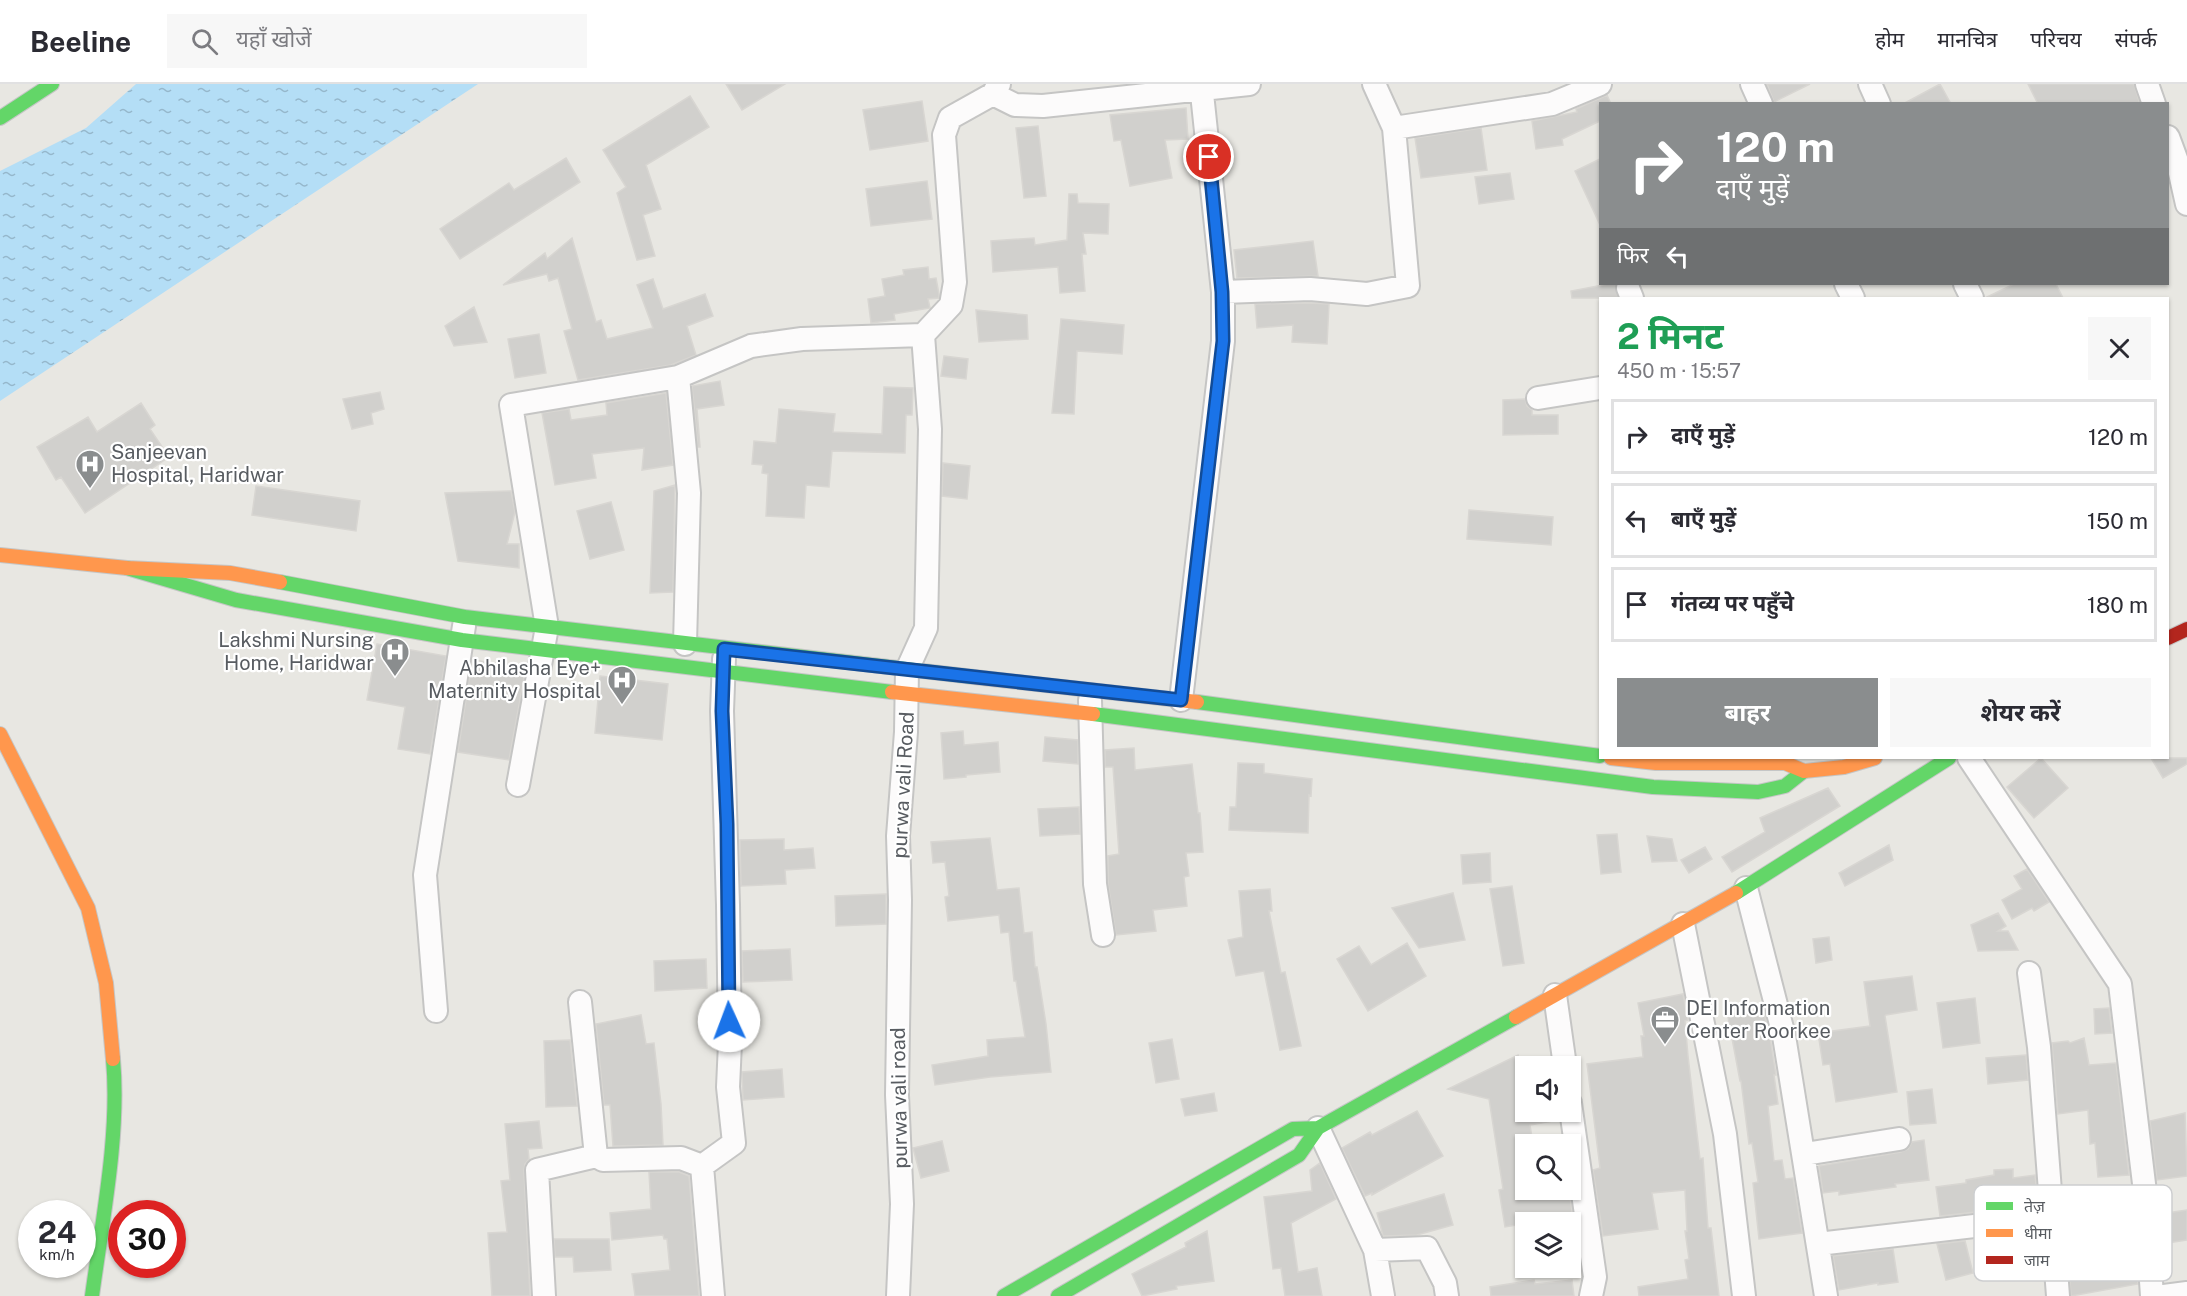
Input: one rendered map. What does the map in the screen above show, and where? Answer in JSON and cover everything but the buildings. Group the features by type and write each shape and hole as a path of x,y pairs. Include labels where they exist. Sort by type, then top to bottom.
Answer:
{"main road":[{"path":"0,118 52,84"},
{"path":"0,555 127,568 230,573 465,617 724,649 1181,700 1599,756"},
{"path":"127,568 236,600 462,639 907,694 1090,714 1653,787 1758,792 1785,786 1827,768 1870,759"},
{"path":"2169,638 2187,629"},
{"path":"0,734 88,908 106,982 115,1082 109,1169 92,1296"},
{"path":"1618,759 1656,764 1785,763 1827,768"},
{"path":"1071,1293 1299,1155 1318,1128 1746,888 1868,804 1947,759"},
{"path":"1004,1296 1293,1129 1318,1128"}],"street":[{"path":"518,785 547,627 511,405 678,377 751,346 802,339 923,334 951,305 955,282 944,135 950,118 996,89 1015,105 1043,106 1202,87 1249,84"},
{"path":"1222,292 1310,289 1367,294 1408,286 1394,128 1374,84"},
{"path":"1394,128 1552,104 1600,84"},
{"path":"1752,84 1760,102"},
{"path":"1870,84 1878,102"},
{"path":"2147,84 2153,102"},
{"path":"1181,700 1223,341 1222,292 1202,87"},
{"path":"2169,140 2178,164 2187,204"},
{"path":"907,670 926,628 930,429 923,334"},
{"path":"678,377 689,493 685,644"},
{"path":"1538,398 1599,388"},
{"path":"436,1011 425,875 465,617"},
{"path":"702,1166 735,1143 728,1087 730,1043 727,824 722,722 724,649"},
{"name":"purwa vali Road","path":"900,900 898,836 906,732 907,670"},
{"path":"1089,690 1095,884 1103,935"},
{"path":"1970,759 2120,984 2144,1185"},
{"path":"1746,888 1784,1036 1826,1296"},
{"name":"purwa vali road","path":"898,1296 902,1204 897,1095 900,900"},
{"path":"1683,924 1725,1134 1744,1296"},
{"path":"2029,973 2039,1047 2050,1185"},
{"path":"1555,995 1564,1056"},
{"path":"579,1002 596,1156"},
{"path":"1573,1122 1595,1277 1591,1296"},
{"path":"1318,1128 1375,1250 1383,1296"},
{"path":"1804,1154 1899,1139"},
{"path":"544,1296 537,1170 596,1156 603,1160 681,1158 702,1166"},
{"path":"702,1166 713,1296"},
{"path":"1818,1244 1974,1226"},
{"path":"1375,1250 1427,1248 1445,1284 1447,1296"},
{"path":"2057,1281 2058,1296"},
{"path":"2151,1281 2152,1296"},
{"path":"2164,1296 2187,1293"}],"water":[{"path":"136,84 478,84 0,401 0,171 86,128"}],"traffic: fast":[{"path":"0,118 52,84"},
{"path":"127,568 236,600 462,640 892,692"},
{"path":"280,582 465,617 974,677"},
{"path":"1197,702 1599,756"},
{"path":"1093,714 1653,787 1758,792 1785,786 1804,771"},
{"path":"1736,893 1947,759"},
{"path":"1058,1296 1299,1155 1318,1128 1516,1017"},
{"path":"92,1296 112,1147 115,1087 113,1059"},
{"path":"1004,1296 1293,1129 1318,1128"}],"traffic: slow":[{"path":"0,555 127,568 230,573 280,582"},
{"path":"974,677 1197,702"},
{"path":"892,692 1093,714"},
{"path":"0,734 88,908 106,983 113,1059"},
{"path":"1620,759 1656,763 1785,763 1804,771 1844,767 1872,759"},
{"path":"1516,1017 1736,893"}],"traffic: jam":[{"path":"2169,638 2187,629"}],"place":[{"name":"Sanjeevan Hospital, Haridwar","path":"90,490"},
{"name":"Lakshmi Nursing Home, Haridwar","path":"395,678"},
{"name":"Abhilasha Eye+ Maternity Hospital","path":"622,706"},
{"name":"DEI Information Center Roorkee","path":"1665,1046"}],"route":[{"path":"729,1021 727,824 722,711 724,649 1181,700 1223,341 1222,292 1209,157"}]}
